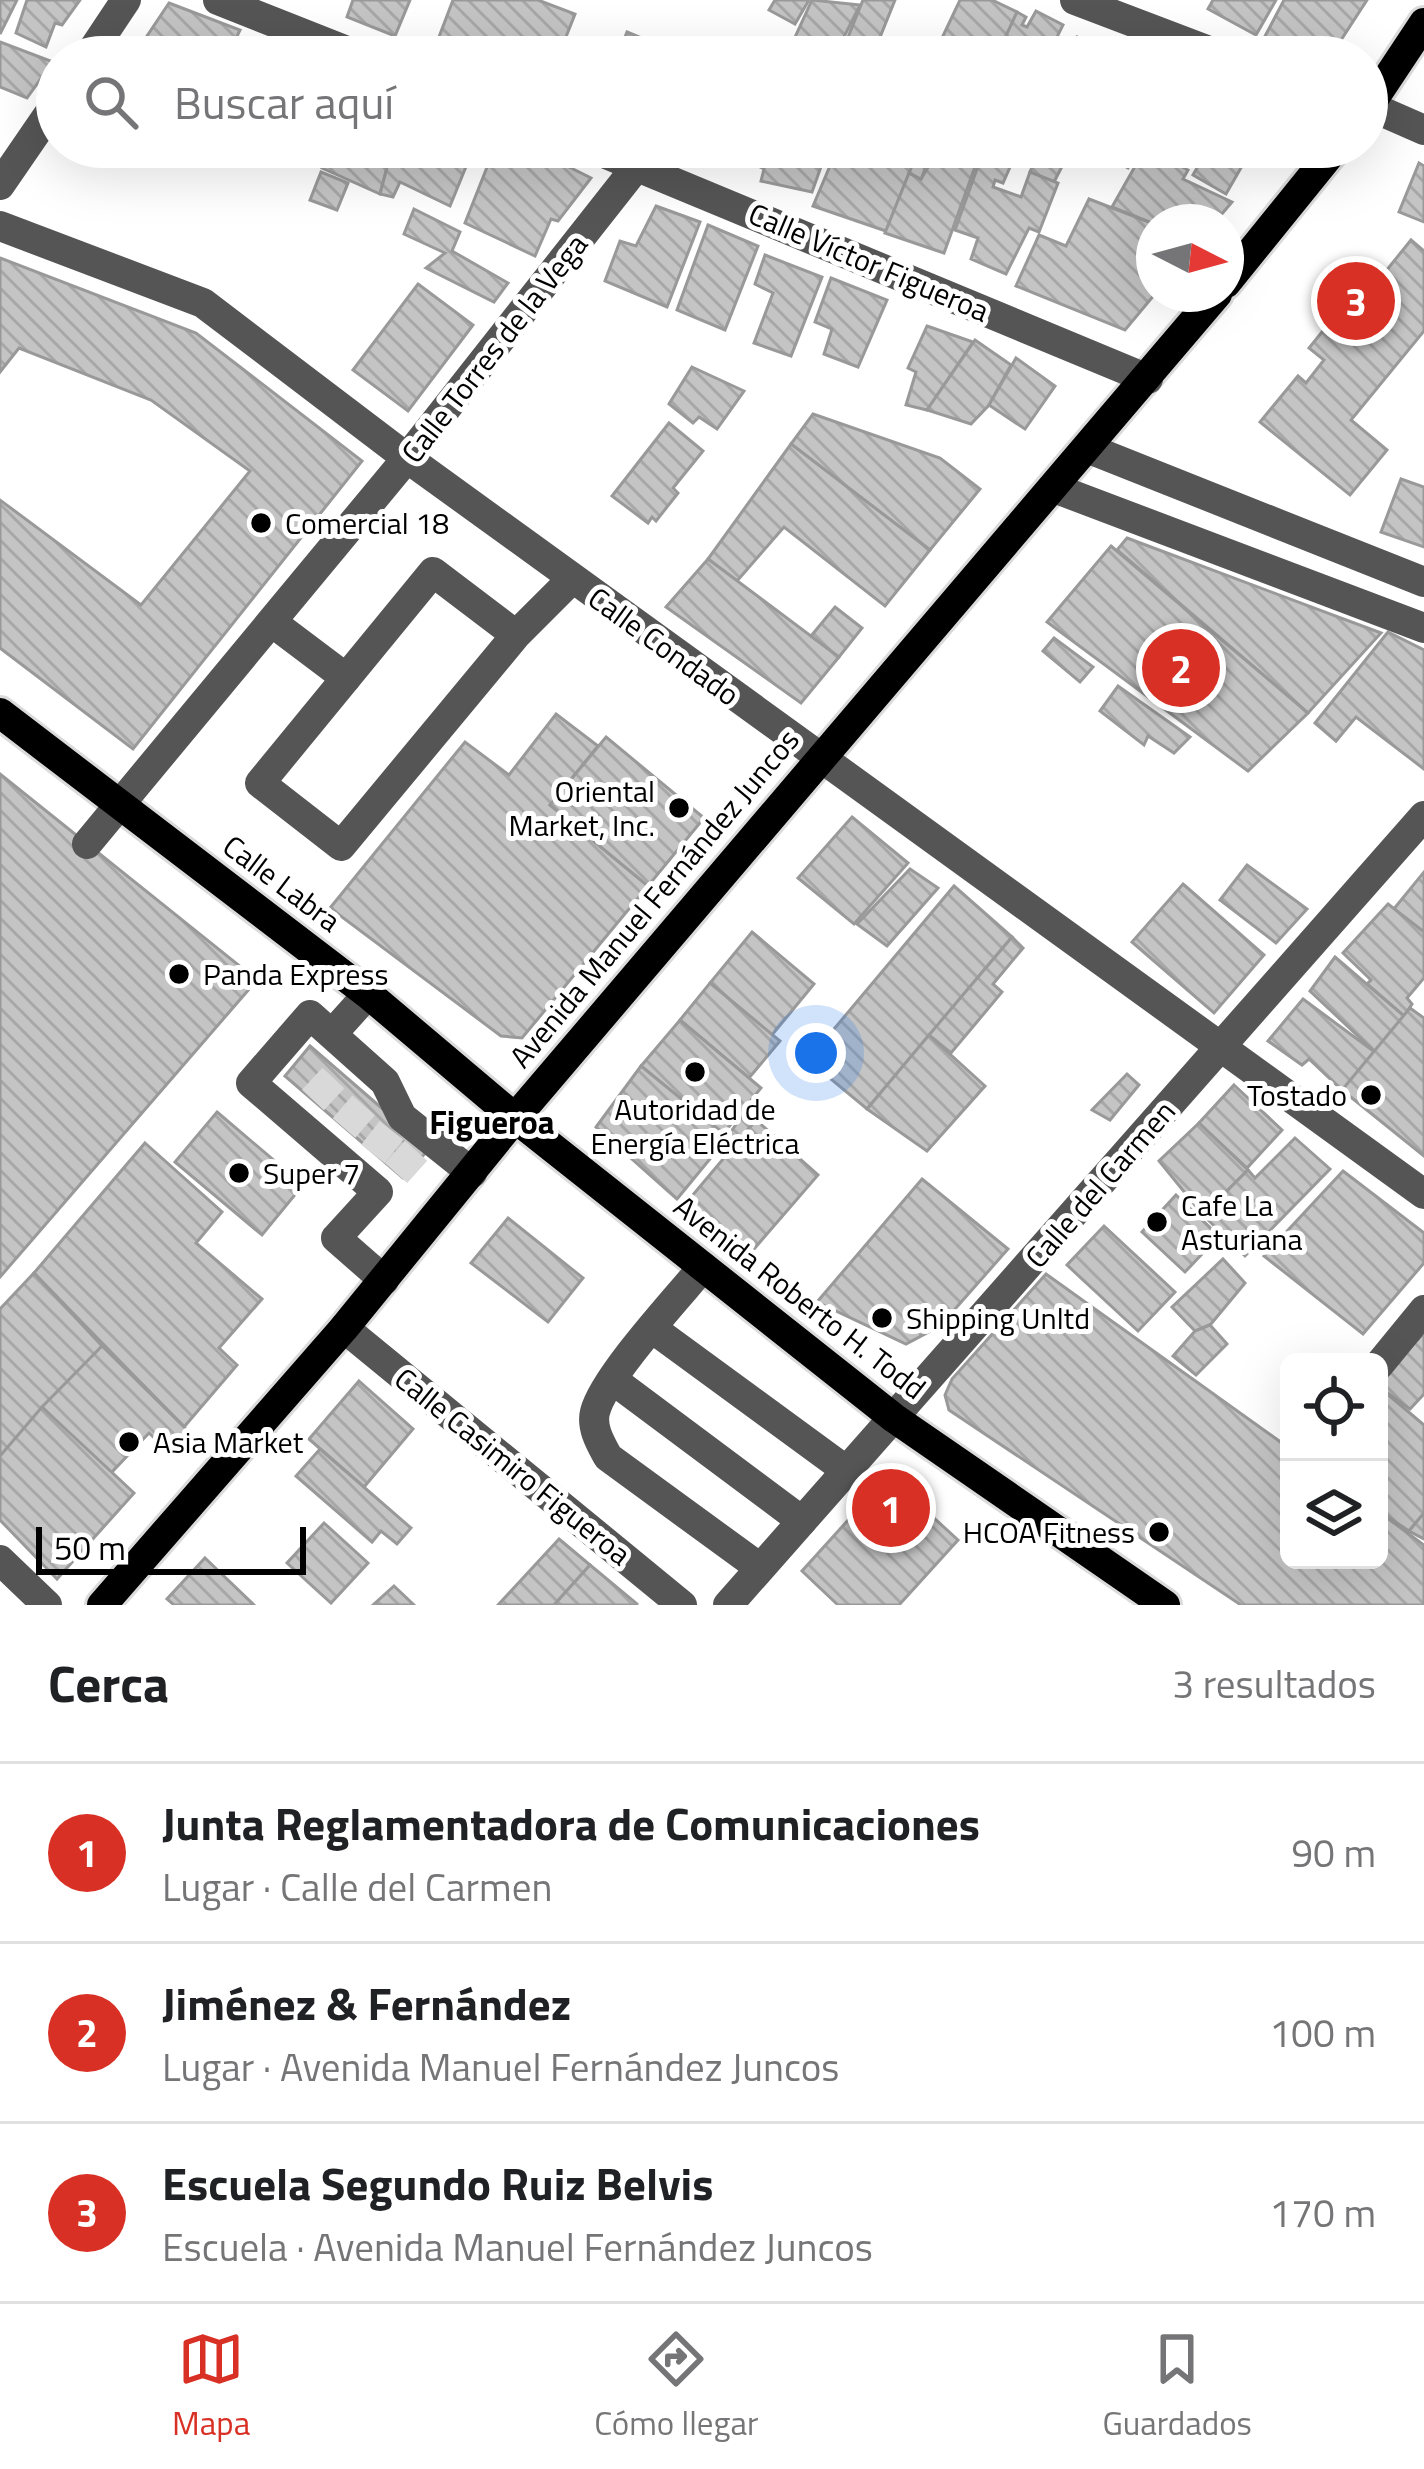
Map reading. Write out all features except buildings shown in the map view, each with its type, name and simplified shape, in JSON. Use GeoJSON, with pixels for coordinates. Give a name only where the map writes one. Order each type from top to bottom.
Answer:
{"type":"FeatureCollection","features":[{"type":"Feature","properties":{"kind":"main road"},"geometry":{"type":"LineString","coordinates":[[1388,76],[1424,23]]}},
{"type":"Feature","properties":{"kind":"main road"},"geometry":{"type":"LineString","coordinates":[[1244,261],[1319,168]]}},
{"type":"Feature","properties":{"kind":"main road","name":"Avenida Manuel Fernández Juncos"},"geometry":{"type":"LineString","coordinates":[[103,1605],[344,1328],[515,1118],[1202,312]]}},
{"type":"Feature","properties":{"kind":"main road","name":"Calle Labra"},"geometry":{"type":"LineString","coordinates":[[0,713],[368,994],[515,1118]]}},
{"type":"Feature","properties":{"kind":"main road","name":"Avenida Roberto H. Todd"},"geometry":{"type":"LineString","coordinates":[[515,1118],[894,1418],[1166,1605]]}},
{"type":"Feature","properties":{"kind":"street"},"geometry":{"type":"LineString","coordinates":[[102,36],[127,0]]}},
{"type":"Feature","properties":{"kind":"street"},"geometry":{"type":"LineString","coordinates":[[218,0],[309,36]]}},
{"type":"Feature","properties":{"kind":"street"},"geometry":{"type":"LineString","coordinates":[[1075,0],[1170,36]]}},
{"type":"Feature","properties":{"kind":"street"},"geometry":{"type":"LineString","coordinates":[[1388,115],[1424,130]]}},
{"type":"Feature","properties":{"kind":"street"},"geometry":{"type":"LineString","coordinates":[[0,185],[36,133]]}},
{"type":"Feature","properties":{"kind":"street","name":"Calle Torres de la Vega"},"geometry":{"type":"LineString","coordinates":[[87,844],[407,458],[635,168]]}},
{"type":"Feature","properties":{"kind":"street","name":"Calle Víctor Figueroa"},"geometry":{"type":"LineString","coordinates":[[642,168],[1148,379]]}},
{"type":"Feature","properties":{"kind":"street","name":"Calle Condado"},"geometry":{"type":"LineString","coordinates":[[0,226],[203,303],[572,579],[1424,1194]]}},
{"type":"Feature","properties":{"kind":"street"},"geometry":{"type":"LineString","coordinates":[[1088,448],[1424,582]]}},
{"type":"Feature","properties":{"kind":"street"},"geometry":{"type":"LineString","coordinates":[[1054,488],[1424,628]]}},
{"type":"Feature","properties":{"kind":"street"},"geometry":{"type":"LineString","coordinates":[[515,634],[434,572],[260,783],[340,846],[515,634],[572,579]]}},
{"type":"Feature","properties":{"kind":"street"},"geometry":{"type":"LineString","coordinates":[[273,623],[346,678]]}},
{"type":"Feature","properties":{"kind":"street","name":"Calle del Carmen"},"geometry":{"type":"LineString","coordinates":[[728,1605],[1424,816]]}},
{"type":"Feature","properties":{"kind":"street"},"geometry":{"type":"LineString","coordinates":[[332,1034],[368,994]]}},
{"type":"Feature","properties":{"kind":"street"},"geometry":{"type":"LineString","coordinates":[[384,1280],[336,1238],[375,1173],[303,1110],[251,1083],[310,1016],[332,1034],[348,1063],[378,1090],[400,1120],[472,1173]]}},
{"type":"Feature","properties":{"kind":"street"},"geometry":{"type":"LineString","coordinates":[[703,1267],[613,1380],[595,1412],[597,1436],[608,1457],[760,1568]]}},
{"type":"Feature","properties":{"kind":"street"},"geometry":{"type":"LineString","coordinates":[[1388,1354],[1424,1310]]}},
{"type":"Feature","properties":{"kind":"street","name":"Calle Casimiro Figueroa"},"geometry":{"type":"LineString","coordinates":[[344,1328],[682,1605]]}},
{"type":"Feature","properties":{"kind":"street"},"geometry":{"type":"LineString","coordinates":[[653,1329],[847,1471]]}},
{"type":"Feature","properties":{"kind":"street"},"geometry":{"type":"LineString","coordinates":[[613,1380],[802,1521]]}},
{"type":"Feature","properties":{"kind":"street"},"geometry":{"type":"LineString","coordinates":[[0,1560],[47,1605]]}},
{"type":"Feature","properties":{"kind":"tunnel"},"geometry":{"type":"LineString","coordinates":[[313,1100],[340,1071]]}},
{"type":"Feature","properties":{"kind":"tunnel"},"geometry":{"type":"LineString","coordinates":[[344,1128],[370,1098]]}},
{"type":"Feature","properties":{"kind":"tunnel"},"geometry":{"type":"LineString","coordinates":[[373,1154],[398,1122]]}},
{"type":"Feature","properties":{"kind":"tunnel"},"geometry":{"type":"LineString","coordinates":[[396,1173],[423,1143]]}},
{"type":"Feature","properties":{"kind":"place","name":"Escuela Segundo Ruiz Belvis"},"geometry":{"type":"Point","coordinates":[1356,301]}},
{"type":"Feature","properties":{"kind":"place","name":"Comercial 18"},"geometry":{"type":"Point","coordinates":[261,523]}},
{"type":"Feature","properties":{"kind":"place","name":"Jiménez & Fernández"},"geometry":{"type":"Point","coordinates":[1181,668]}},
{"type":"Feature","properties":{"kind":"place","name":"Oriental Market, Inc."},"geometry":{"type":"Point","coordinates":[679,808]}},
{"type":"Feature","properties":{"kind":"place","name":"Panda Express"},"geometry":{"type":"Point","coordinates":[179,974]}},
{"type":"Feature","properties":{"kind":"place","name":"Autoridad de Energía Eléctrica"},"geometry":{"type":"Point","coordinates":[695,1072]}},
{"type":"Feature","properties":{"kind":"place","name":"Tostado"},"geometry":{"type":"Point","coordinates":[1371,1095]}},
{"type":"Feature","properties":{"kind":"place","name":"Super 7"},"geometry":{"type":"Point","coordinates":[239,1173]}},
{"type":"Feature","properties":{"kind":"place","name":"Cafe La Asturiana"},"geometry":{"type":"Point","coordinates":[1157,1222]}},
{"type":"Feature","properties":{"kind":"place","name":"Shipping Unltd"},"geometry":{"type":"Point","coordinates":[882,1318]}},
{"type":"Feature","properties":{"kind":"place","name":"Asia Market"},"geometry":{"type":"Point","coordinates":[129,1442]}},
{"type":"Feature","properties":{"kind":"place","name":"Junta Reglamentadora de Comunicaciones"},"geometry":{"type":"Point","coordinates":[891,1508]}},
{"type":"Feature","properties":{"kind":"place","name":"HCOA Fitness"},"geometry":{"type":"Point","coordinates":[1159,1532]}},
{"type":"Feature","properties":{"kind":"district","name":"Figueroa"},"geometry":{"type":"Point","coordinates":[492,1122]}}]}
